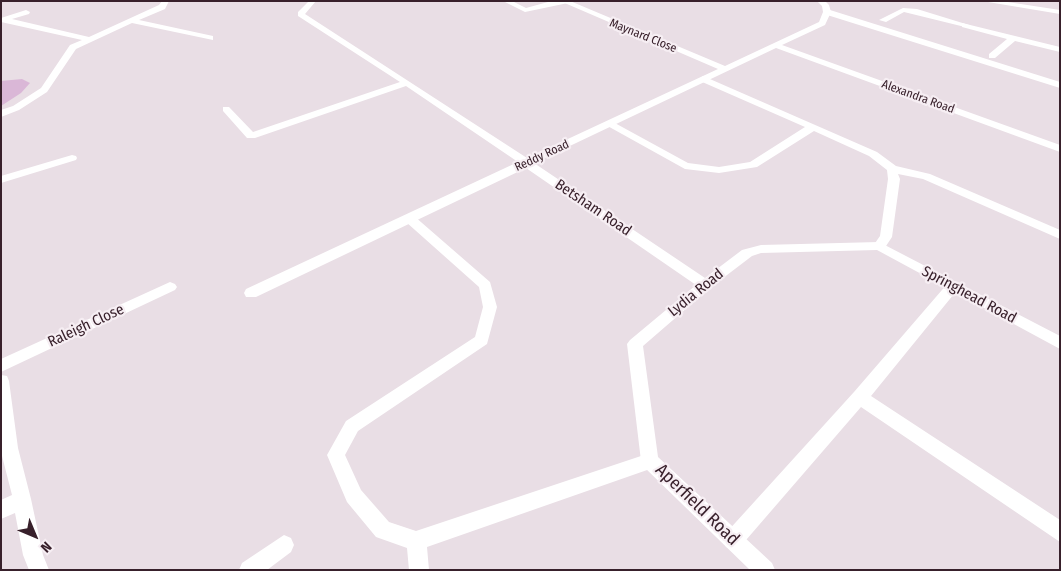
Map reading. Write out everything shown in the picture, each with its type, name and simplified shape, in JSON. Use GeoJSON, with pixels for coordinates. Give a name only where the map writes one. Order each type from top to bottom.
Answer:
{"type":"FeatureCollection","features":[{"type":"Feature","properties":{"kind":"street"},"geometry":{"type":"LineString","coordinates":[[1,114],[16,108],[44,90],[74,48],[88,39],[162,7],[166,1]]}},
{"type":"Feature","properties":{"kind":"street","name":"Betsham Road"},"geometry":{"type":"LineString","coordinates":[[313,1],[301,14],[705,284]]}},
{"type":"Feature","properties":{"kind":"street"},"geometry":{"type":"LineString","coordinates":[[506,1],[526,10],[563,2]]}},
{"type":"Feature","properties":{"kind":"street"},"geometry":{"type":"LineString","coordinates":[[820,1],[825,4],[828,12],[1060,85]]}},
{"type":"Feature","properties":{"kind":"street"},"geometry":{"type":"LineString","coordinates":[[985,1],[1060,12]]}},
{"type":"Feature","properties":{"kind":"street","name":"Maynard Close"},"geometry":{"type":"LineString","coordinates":[[563,2],[725,69]]}},
{"type":"Feature","properties":{"kind":"street"},"geometry":{"type":"LineString","coordinates":[[883,20],[903,10],[914,11],[1060,50]]}},
{"type":"Feature","properties":{"kind":"street"},"geometry":{"type":"LineString","coordinates":[[2,21],[26,12]]}},
{"type":"Feature","properties":{"kind":"street","name":"Reddy Road"},"geometry":{"type":"LineString","coordinates":[[251,293],[775,46],[822,23],[828,12]]}},
{"type":"Feature","properties":{"kind":"street"},"geometry":{"type":"LineString","coordinates":[[2,21],[72,34],[88,39]]}},
{"type":"Feature","properties":{"kind":"street"},"geometry":{"type":"LineString","coordinates":[[133,21],[210,38]]}},
{"type":"Feature","properties":{"kind":"street"},"geometry":{"type":"LineString","coordinates":[[992,56],[1013,38]]}},
{"type":"Feature","properties":{"kind":"street","name":"Alexandra Road"},"geometry":{"type":"LineString","coordinates":[[775,46],[1060,150]]}},
{"type":"Feature","properties":{"kind":"street"},"geometry":{"type":"LineString","coordinates":[[703,79],[873,154],[892,169],[926,176],[1058,230]]}},
{"type":"Feature","properties":{"kind":"street"},"geometry":{"type":"LineString","coordinates":[[226,108],[251,136],[405,83]]}},
{"type":"Feature","properties":{"kind":"street"},"geometry":{"type":"LineString","coordinates":[[609,124],[686,166],[719,170],[753,165],[813,127]]}},
{"type":"Feature","properties":{"kind":"street"},"geometry":{"type":"LineString","coordinates":[[1,180],[72,158]]}},
{"type":"Feature","properties":{"kind":"street"},"geometry":{"type":"LineString","coordinates":[[879,246],[886,238],[894,179],[892,169]]}},
{"type":"Feature","properties":{"kind":"street"},"geometry":{"type":"LineString","coordinates":[[410,219],[485,285],[490,307],[482,340],[352,426],[336,455],[354,496],[383,530],[416,541],[650,461]]}},
{"type":"Feature","properties":{"kind":"street","name":"Lydia Road"},"geometry":{"type":"LineString","coordinates":[[650,461],[635,344],[705,284],[747,253],[761,249],[879,246]]}},
{"type":"Feature","properties":{"kind":"street","name":"Springhead Road"},"geometry":{"type":"LineString","coordinates":[[879,246],[1060,343]]}},
{"type":"Feature","properties":{"kind":"street"},"geometry":{"type":"LineString","coordinates":[[733,540],[860,397],[953,286]]}},
{"type":"Feature","properties":{"kind":"street","name":"Raleigh Close"},"geometry":{"type":"LineString","coordinates":[[1,366],[170,287]]}},
{"type":"Feature","properties":{"kind":"street"},"geometry":{"type":"LineString","coordinates":[[1,381],[10,448],[33,555],[39,570]]}},
{"type":"Feature","properties":{"kind":"street"},"geometry":{"type":"LineString","coordinates":[[860,397],[1060,532]]}},
{"type":"Feature","properties":{"kind":"street","name":"Aperfield Road"},"geometry":{"type":"LineString","coordinates":[[650,461],[765,570]]}},
{"type":"Feature","properties":{"kind":"street"},"geometry":{"type":"LineString","coordinates":[[1,510],[22,499]]}},
{"type":"Feature","properties":{"kind":"street"},"geometry":{"type":"LineString","coordinates":[[416,541],[419,570]]}},
{"type":"Feature","properties":{"kind":"street"},"geometry":{"type":"LineString","coordinates":[[249,570],[284,545]]}},
{"type":"Feature","properties":{"kind":"shaded area"},"geometry":{"type":"Polygon","coordinates":[[[22,79],[30,83],[21,93],[1,106],[1,81],[22,79]]]}}]}
